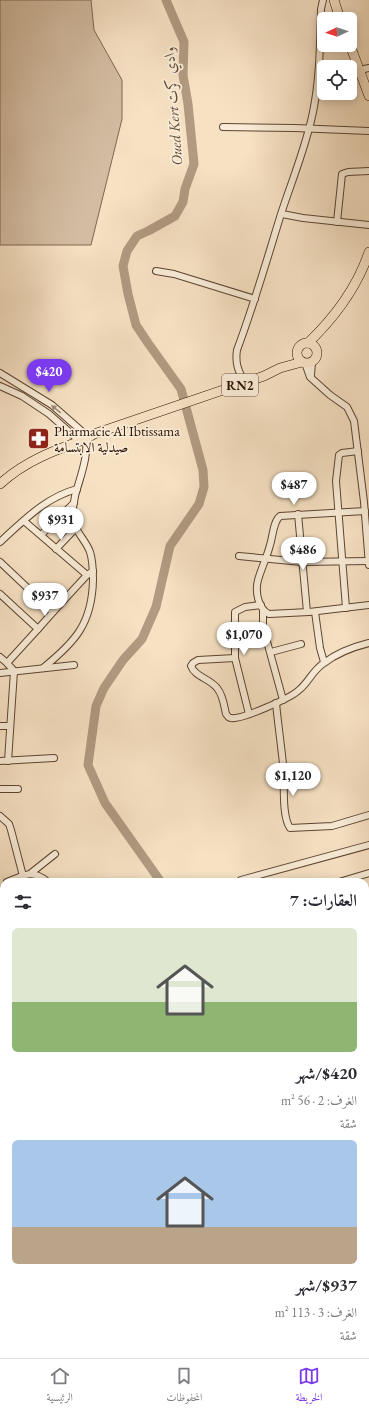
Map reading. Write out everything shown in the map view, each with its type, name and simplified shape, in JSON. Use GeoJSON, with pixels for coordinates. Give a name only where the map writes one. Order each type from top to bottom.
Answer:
{"type":"FeatureCollection","features":[{"type":"Feature","properties":{"kind":"main road"},"geometry":{"type":"LineString","coordinates":[[334,0],[338,12]]}},
{"type":"Feature","properties":{"kind":"main road"},"geometry":{"type":"LineString","coordinates":[[353,52],[369,96]]}},
{"type":"Feature","properties":{"kind":"main road","name":"RN2"},"geometry":{"type":"LineString","coordinates":[[280,368],[298,351],[301,345],[308,343],[324,328],[343,305],[356,284],[369,252]]}},
{"type":"Feature","properties":{"kind":"main road","name":"RN2"},"geometry":{"type":"LineString","coordinates":[[0,484],[18,469],[33,460],[88,436],[245,383],[280,368],[307,363],[316,358],[316,348],[324,328]]}},
{"type":"Feature","properties":{"kind":"main road"},"geometry":{"type":"LineString","coordinates":[[308,343],[316,348]]}},
{"type":"Feature","properties":{"kind":"main road"},"geometry":{"type":"LineString","coordinates":[[298,351],[298,357],[307,363]]}},
{"type":"Feature","properties":{"kind":"main road","name":"RN2"},"geometry":{"type":"LineString","coordinates":[[0,476],[34,454],[75,437],[88,436]]}},
{"type":"Feature","properties":{"kind":"street"},"geometry":{"type":"LineString","coordinates":[[245,383],[237,368],[236,356],[313,113],[318,79],[321,9],[323,0]]}},
{"type":"Feature","properties":{"kind":"street"},"geometry":{"type":"LineString","coordinates":[[360,70],[369,68]]}},
{"type":"Feature","properties":{"kind":"street"},"geometry":{"type":"LineString","coordinates":[[223,127],[369,131]]}},
{"type":"Feature","properties":{"kind":"street"},"geometry":{"type":"LineString","coordinates":[[337,222],[342,174],[348,172],[369,171]]}},
{"type":"Feature","properties":{"kind":"street"},"geometry":{"type":"LineString","coordinates":[[282,214],[304,218],[369,225]]}},
{"type":"Feature","properties":{"kind":"street"},"geometry":{"type":"LineString","coordinates":[[156,271],[174,274],[255,299]]}},
{"type":"Feature","properties":{"kind":"street"},"geometry":{"type":"LineString","coordinates":[[307,363],[310,377],[330,395],[342,402],[350,411],[354,421],[365,511],[368,520],[369,565]]}},
{"type":"Feature","properties":{"kind":"street"},"geometry":{"type":"LineString","coordinates":[[0,373],[52,406],[88,436],[85,458],[72,517],[76,528],[90,550],[92,557],[93,572],[91,602],[80,632],[69,645],[43,668]]}},
{"type":"Feature","properties":{"kind":"street"},"geometry":{"type":"LineString","coordinates":[[0,386],[22,396],[49,414],[75,437]]}},
{"type":"Feature","properties":{"kind":"street"},"geometry":{"type":"LineString","coordinates":[[346,608],[336,481],[339,466],[338,457],[342,453],[358,451]]}},
{"type":"Feature","properties":{"kind":"street"},"geometry":{"type":"LineString","coordinates":[[0,542],[51,500],[65,492],[77,489]]}},
{"type":"Feature","properties":{"kind":"street"},"geometry":{"type":"LineString","coordinates":[[41,535],[74,503]]}},
{"type":"Feature","properties":{"kind":"street"},"geometry":{"type":"LineString","coordinates":[[283,700],[262,621],[262,607],[257,582],[278,517],[282,515],[365,511]]}},
{"type":"Feature","properties":{"kind":"street"},"geometry":{"type":"LineString","coordinates":[[298,514],[307,612]]}},
{"type":"Feature","properties":{"kind":"street"},"geometry":{"type":"LineString","coordinates":[[24,521],[87,575]]}},
{"type":"Feature","properties":{"kind":"street"},"geometry":{"type":"LineString","coordinates":[[56,549],[76,528]]}},
{"type":"Feature","properties":{"kind":"street"},"geometry":{"type":"LineString","coordinates":[[239,556],[302,562],[369,561]]}},
{"type":"Feature","properties":{"kind":"street"},"geometry":{"type":"LineString","coordinates":[[0,562],[53,612]]}},
{"type":"Feature","properties":{"kind":"street"},"geometry":{"type":"LineString","coordinates":[[7,663],[87,575],[93,572]]}},
{"type":"Feature","properties":{"kind":"street"},"geometry":{"type":"LineString","coordinates":[[0,594],[38,629]]}},
{"type":"Feature","properties":{"kind":"street"},"geometry":{"type":"LineString","coordinates":[[249,714],[235,658],[235,612],[246,607],[262,607],[269,614],[315,612],[369,605]]}},
{"type":"Feature","properties":{"kind":"street"},"geometry":{"type":"LineString","coordinates":[[315,612],[320,648],[324,662]]}},
{"type":"Feature","properties":{"kind":"street"},"geometry":{"type":"LineString","coordinates":[[234,632],[264,629]]}},
{"type":"Feature","properties":{"kind":"street"},"geometry":{"type":"LineString","coordinates":[[235,658],[198,660],[191,666],[196,674],[206,679],[217,688],[221,694],[228,716],[231,718],[249,714],[283,700],[298,691],[312,672],[324,662],[337,654],[369,643]]}},
{"type":"Feature","properties":{"kind":"street"},"geometry":{"type":"LineString","coordinates":[[271,652],[300,644]]}},
{"type":"Feature","properties":{"kind":"street"},"geometry":{"type":"LineString","coordinates":[[0,658],[14,671],[8,761]]}},
{"type":"Feature","properties":{"kind":"street"},"geometry":{"type":"LineString","coordinates":[[0,673],[74,664]]}},
{"type":"Feature","properties":{"kind":"street"},"geometry":{"type":"LineString","coordinates":[[276,703],[283,766],[286,820],[290,828],[332,826],[369,816]]}},
{"type":"Feature","properties":{"kind":"street"},"geometry":{"type":"LineString","coordinates":[[0,726],[10,726]]}},
{"type":"Feature","properties":{"kind":"street"},"geometry":{"type":"LineString","coordinates":[[0,761],[54,758]]}},
{"type":"Feature","properties":{"kind":"street"},"geometry":{"type":"LineString","coordinates":[[0,789],[18,789]]}},
{"type":"Feature","properties":{"kind":"street"},"geometry":{"type":"LineString","coordinates":[[0,816],[9,824],[23,876]]}},
{"type":"Feature","properties":{"kind":"street"},"geometry":{"type":"LineString","coordinates":[[248,878],[369,845]]}},
{"type":"Feature","properties":{"kind":"street"},"geometry":{"type":"LineString","coordinates":[[18,878],[31,874],[55,854]]}},
{"type":"Feature","properties":{"kind":"street"},"geometry":{"type":"LineString","coordinates":[[352,878],[369,873]]}},
{"type":"Feature","properties":{"kind":"street"},"geometry":{"type":"LineString","coordinates":[[31,874],[42,878]]}},
{"type":"Feature","properties":{"kind":"shaded area"},"geometry":{"type":"Polygon","coordinates":[[[0,0],[91,0],[94,30],[122,80],[122,119],[91,245],[0,245],[0,0]]]}},
{"type":"Feature","properties":{"kind":"waterway","name":"Oued Kert وادي كرت"},"geometry":{"type":"LineString","coordinates":[[158,878],[105,803],[88,765],[96,706],[104,688],[123,660],[142,639],[156,607],[170,546],[199,504],[204,487],[203,470],[181,389],[136,325],[123,266],[127,251],[137,236],[175,216],[183,202],[185,189],[194,164],[188,104],[183,75],[184,42],[166,0]]}},
{"type":"Feature","properties":{"kind":"place","name":"Pharmacie Al Ibtissama صيدلية الابتسامة"},"geometry":{"type":"Point","coordinates":[38,439]}}]}
